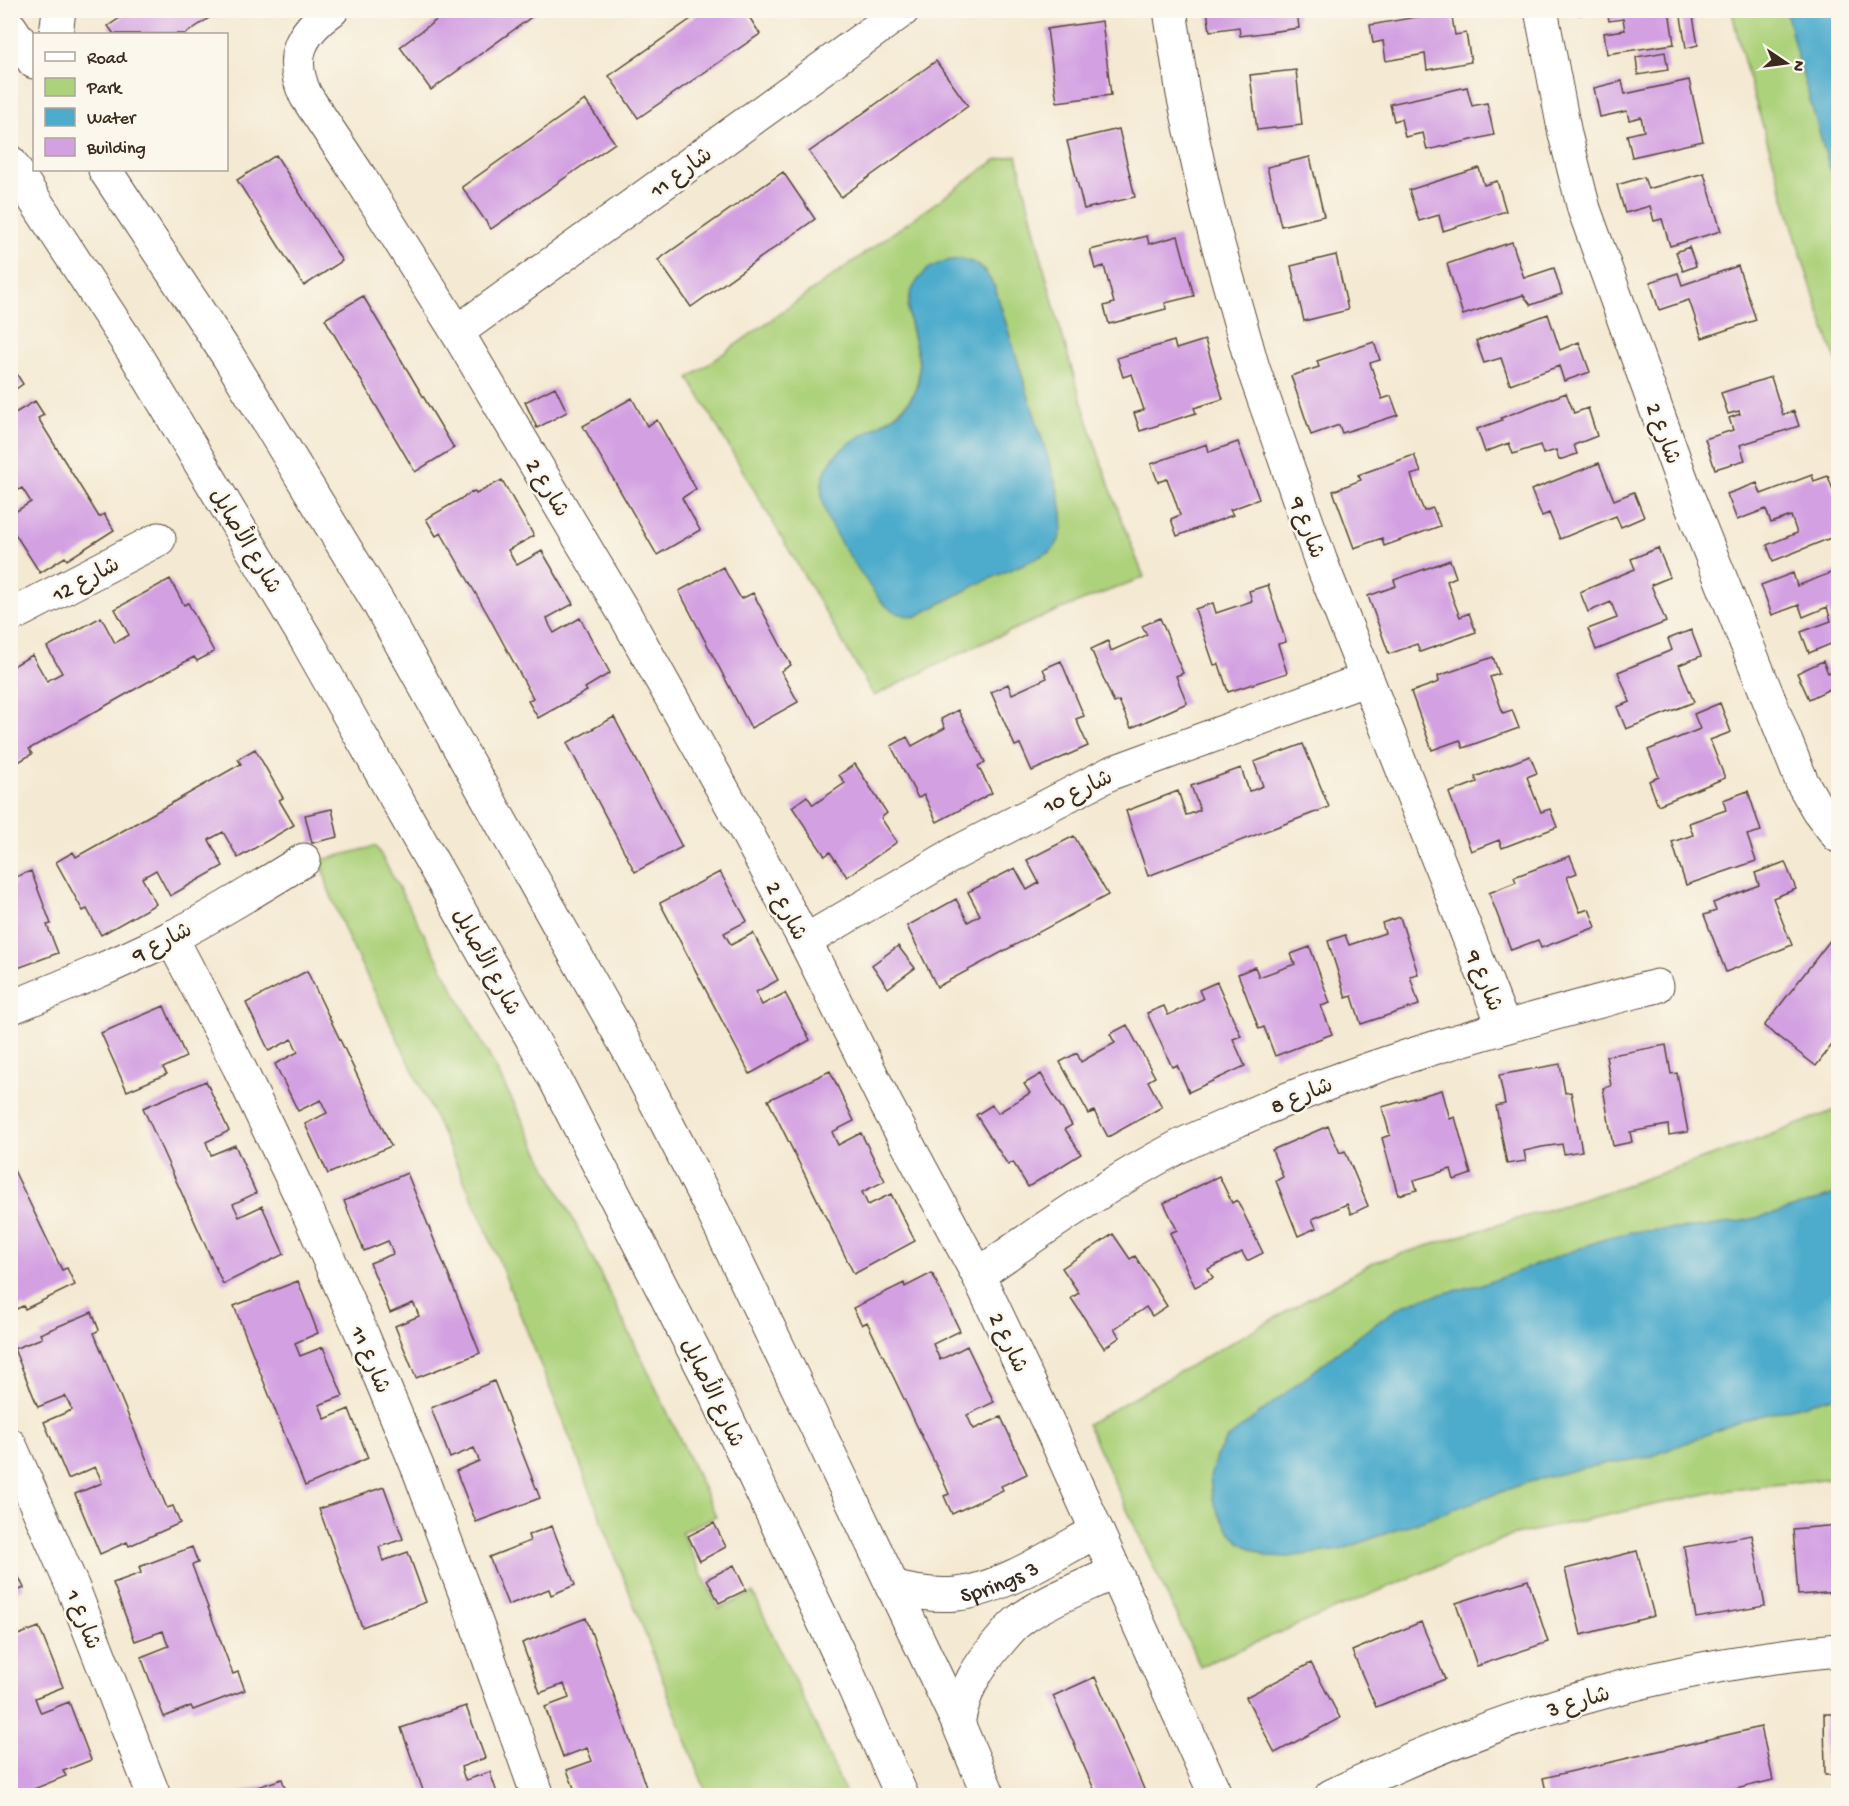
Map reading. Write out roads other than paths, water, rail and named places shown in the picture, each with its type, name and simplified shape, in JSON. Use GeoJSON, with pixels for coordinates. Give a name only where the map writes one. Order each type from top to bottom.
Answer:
{"type":"FeatureCollection","features":[{"type":"Feature","properties":{"kind":"street"},"geometry":{"type":"LineString","coordinates":[[56,33],[59,10]]}},
{"type":"Feature","properties":{"kind":"street","name":"شارع 2"},"geometry":{"type":"LineString","coordinates":[[332,10],[308,31],[300,45],[296,60],[300,85],[457,332],[687,722],[805,941],[887,1106],[978,1275],[1097,1531],[1216,1796]]}},
{"type":"Feature","properties":{"kind":"street","name":"شارع 11"},"geometry":{"type":"LineString","coordinates":[[457,332],[903,10]]}},
{"type":"Feature","properties":{"kind":"street","name":"شارع 9"},"geometry":{"type":"LineString","coordinates":[[1170,10],[1183,94],[1208,209],[1232,300],[1279,446],[1321,562],[1504,1027]]}},
{"type":"Feature","properties":{"kind":"street","name":"شارع 2"},"geometry":{"type":"LineString","coordinates":[[1541,10],[1564,134],[1595,242],[1686,492],[1802,782],[1818,810],[1839,836]]}},
{"type":"Feature","properties":{"kind":"street"},"geometry":{"type":"LineString","coordinates":[[10,27],[33,61]]}},
{"type":"Feature","properties":{"kind":"street","name":"شارع الأصايل"},"geometry":{"type":"LineString","coordinates":[[10,162],[135,354],[307,641],[556,1081],[705,1372],[845,1667],[902,1796]]}},
{"type":"Feature","properties":{"kind":"street"},"geometry":{"type":"LineString","coordinates":[[106,171],[228,356],[379,604],[633,1058],[718,1222],[958,1723],[989,1796]]}},
{"type":"Feature","properties":{"kind":"street","name":"شارع 12"},"geometry":{"type":"LineString","coordinates":[[15,604],[159,539]]}},
{"type":"Feature","properties":{"kind":"street","name":"شارع 10"},"geometry":{"type":"LineString","coordinates":[[805,941],[956,853],[1111,773],[1367,680]]}},
{"type":"Feature","properties":{"kind":"street","name":"شارع 9"},"geometry":{"type":"LineString","coordinates":[[10,1008],[90,975],[171,937],[304,860]]}},
{"type":"Feature","properties":{"kind":"street","name":"شارع 11"},"geometry":{"type":"LineString","coordinates":[[171,937],[244,1078],[303,1201],[363,1336],[420,1473],[538,1796]]}},
{"type":"Feature","properties":{"kind":"street","name":"شارع 8"},"geometry":{"type":"LineString","coordinates":[[978,1275],[1077,1206],[1181,1146],[1291,1097],[1361,1071],[1504,1027],[1657,986]]}},
{"type":"Feature","properties":{"kind":"street","name":"شارع 1"},"geometry":{"type":"LineString","coordinates":[[10,1445],[73,1588],[149,1793]]}},
{"type":"Feature","properties":{"kind":"street","name":"Springs 3"},"geometry":{"type":"LineString","coordinates":[[892,1587],[915,1593],[937,1595],[960,1594],[981,1589],[1021,1572],[1097,1531]]}},
{"type":"Feature","properties":{"kind":"street"},"geometry":{"type":"LineString","coordinates":[[958,1723],[963,1699],[973,1676],[1003,1637],[1035,1632],[1119,1581]]}},
{"type":"Feature","properties":{"kind":"street"},"geometry":{"type":"LineString","coordinates":[[981,1589],[1003,1637]]}},
{"type":"Feature","properties":{"kind":"street","name":"شارع 3"},"geometry":{"type":"LineString","coordinates":[[1331,1796],[1465,1736],[1574,1699],[1685,1672],[1798,1653],[1839,1650]]}},
{"type":"Feature","properties":{"kind":"water"},"geometry":{"type":"Polygon","coordinates":[[[1786,11],[1838,11],[1838,197],[1797,55],[1786,11]]]}},
{"type":"Feature","properties":{"kind":"water"},"geometry":{"type":"Polygon","coordinates":[[[961,259],[982,269],[995,288],[1059,494],[1061,533],[1050,552],[911,617],[896,612],[882,603],[845,550],[824,508],[823,480],[828,466],[837,454],[899,412],[909,402],[916,390],[919,374],[919,359],[909,316],[909,301],[913,287],[924,273],[936,264],[961,259]]]}},
{"type":"Feature","properties":{"kind":"water"},"geometry":{"type":"Polygon","coordinates":[[[1838,1193],[1838,1396],[1741,1421],[1650,1457],[1582,1468],[1526,1483],[1340,1550],[1288,1557],[1266,1556],[1241,1543],[1228,1529],[1219,1514],[1212,1497],[1210,1477],[1216,1456],[1227,1439],[1395,1310],[1413,1301],[1487,1283],[1610,1237],[1631,1232],[1704,1227],[1742,1221],[1777,1213],[1838,1193]]]}}]}
